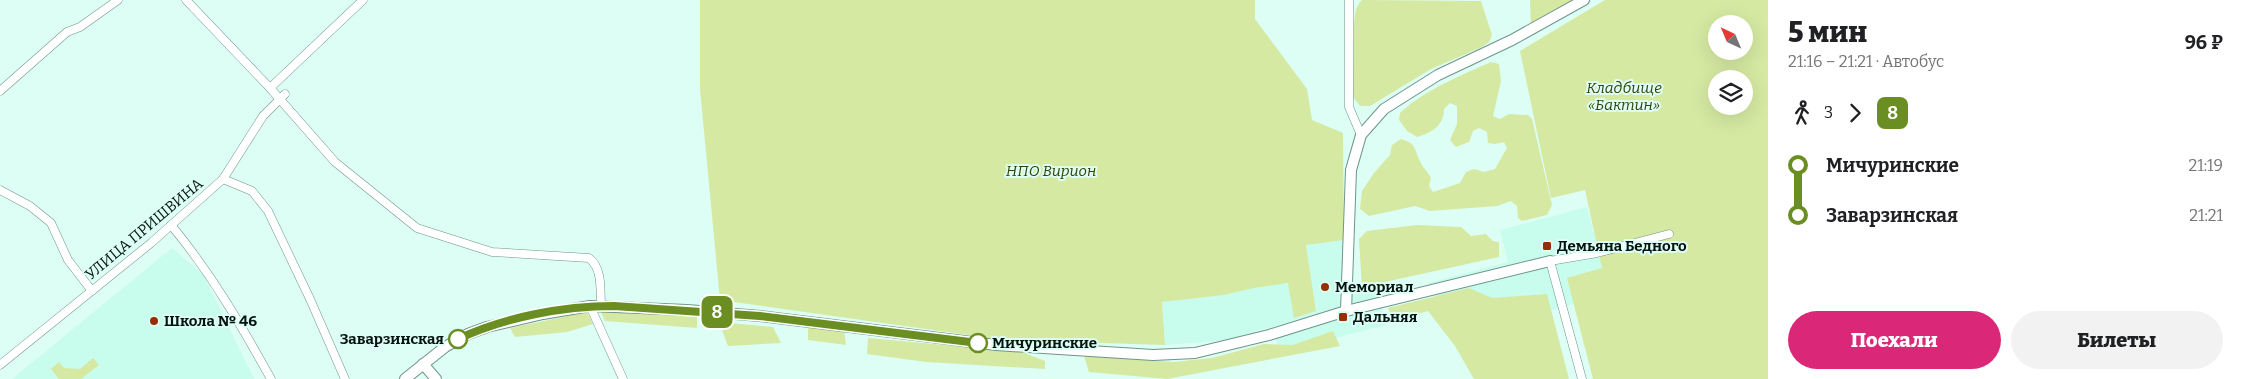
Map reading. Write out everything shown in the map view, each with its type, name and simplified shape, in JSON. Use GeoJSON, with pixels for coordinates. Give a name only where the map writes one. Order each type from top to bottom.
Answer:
{"type":"FeatureCollection","features":[{"type":"Feature","properties":{"kind":"street"},"geometry":{"type":"LineString","coordinates":[[0,91],[67,32],[80,27],[118,0]]}},
{"type":"Feature","properties":{"kind":"street"},"geometry":{"type":"LineString","coordinates":[[186,0],[270,88],[282,97],[336,162],[417,228],[492,252],[589,258],[596,263],[598,270],[601,306]]}},
{"type":"Feature","properties":{"kind":"street"},"geometry":{"type":"LineString","coordinates":[[270,88],[363,0]]}},
{"type":"Feature","properties":{"kind":"street"},"geometry":{"type":"LineString","coordinates":[[1349,0],[1349,107],[1361,135]]}},
{"type":"Feature","properties":{"kind":"street"},"geometry":{"type":"LineString","coordinates":[[1346,312],[1350,170],[1361,135],[1384,110],[1438,75],[1512,40],[1584,0]]}},
{"type":"Feature","properties":{"kind":"street","name":"УЛИЦА ПРИШВИНА"},"geometry":{"type":"LineString","coordinates":[[0,365],[92,291],[223,179],[263,116],[282,97]]}},
{"type":"Feature","properties":{"kind":"street"},"geometry":{"type":"LineString","coordinates":[[223,179],[252,191],[268,211],[310,298],[345,379]]}},
{"type":"Feature","properties":{"kind":"street"},"geometry":{"type":"LineString","coordinates":[[0,190],[30,206],[51,222],[68,260],[92,291]]}},
{"type":"Feature","properties":{"kind":"street"},"geometry":{"type":"LineString","coordinates":[[171,225],[195,253],[224,296],[271,379]]}},
{"type":"Feature","properties":{"kind":"street"},"geometry":{"type":"LineString","coordinates":[[405,379],[422,364],[458,339],[487,327],[543,314],[590,306],[707,311],[996,345],[1153,355],[1195,353],[1260,337],[1346,312],[1550,261],[1597,253],[1669,234]]}},
{"type":"Feature","properties":{"kind":"street"},"geometry":{"type":"LineString","coordinates":[[1550,261],[1582,379]]}},
{"type":"Feature","properties":{"kind":"street"},"geometry":{"type":"LineString","coordinates":[[590,306],[623,379]]}},
{"type":"Feature","properties":{"kind":"street"},"geometry":{"type":"LineString","coordinates":[[422,364],[436,379]]}},
{"type":"Feature","properties":{"kind":"shaded area"},"geometry":{"type":"Polygon","coordinates":[[[1587,207],[1604,272],[1574,304],[1530,316],[1525,295],[1438,318],[1429,283],[1508,262],[1500,230],[1587,207]]]}},
{"type":"Feature","properties":{"kind":"shaded area"},"geometry":{"type":"Polygon","coordinates":[[[1344,240],[1344,287],[1377,286],[1386,325],[1280,352],[1271,327],[1228,340],[1165,345],[1162,302],[1224,295],[1288,283],[1316,310],[1306,245],[1344,240]]]}},
{"type":"Feature","properties":{"kind":"shaded area","name":"Школа № 46"},"geometry":{"type":"Polygon","coordinates":[[[172,248],[204,276],[254,379],[12,379],[172,248]]]}},
{"type":"Feature","properties":{"kind":"green space","name":"НПО Вирион"},"geometry":{"type":"Polygon","coordinates":[[[700,0],[1255,0],[1255,19],[1307,89],[1312,120],[1343,133],[1344,240],[1306,245],[1316,311],[1294,318],[1288,283],[1224,295],[1162,302],[1165,345],[1004,340],[720,300],[700,89],[700,0]]]}},
{"type":"Feature","properties":{"kind":"green space"},"geometry":{"type":"Polygon","coordinates":[[[1362,0],[1481,1],[1492,35],[1489,42],[1482,47],[1431,69],[1370,106],[1360,106],[1353,97],[1354,24],[1357,8],[1362,0]]]}},
{"type":"Feature","properties":{"kind":"green space"},"geometry":{"type":"Polygon","coordinates":[[[1530,0],[1578,0],[1531,28],[1530,0]]]}},
{"type":"Feature","properties":{"kind":"green space","name":"Кладбище «Бактин»"},"geometry":{"type":"Polygon","coordinates":[[[1605,0],[1768,0],[1768,379],[1593,379],[1567,278],[1602,268],[1585,190],[1551,198],[1520,51],[1605,0]]]}},
{"type":"Feature","properties":{"kind":"green space"},"geometry":{"type":"Polygon","coordinates":[[[1491,62],[1499,64],[1501,81],[1493,116],[1500,119],[1509,114],[1528,115],[1532,119],[1552,205],[1547,215],[1522,221],[1518,218],[1517,206],[1511,201],[1497,206],[1430,211],[1415,206],[1369,216],[1360,209],[1362,191],[1374,173],[1390,155],[1392,145],[1401,139],[1414,147],[1421,163],[1431,178],[1429,186],[1433,192],[1460,183],[1466,172],[1474,169],[1484,172],[1495,169],[1507,148],[1504,142],[1488,143],[1487,132],[1479,128],[1473,131],[1469,142],[1456,147],[1450,140],[1457,124],[1457,106],[1450,103],[1444,109],[1442,120],[1436,128],[1417,137],[1407,131],[1399,120],[1400,113],[1420,97],[1491,62]]]}},
{"type":"Feature","properties":{"kind":"green space"},"geometry":{"type":"Polygon","coordinates":[[[1417,225],[1461,227],[1471,236],[1486,234],[1493,241],[1499,242],[1499,257],[1362,287],[1359,239],[1367,231],[1417,225]]]}},
{"type":"Feature","properties":{"kind":"green space"},"geometry":{"type":"Polygon","coordinates":[[[1469,288],[1492,298],[1547,294],[1569,379],[1474,379],[1455,346],[1428,311],[1394,321],[1388,308],[1469,288]]]}},
{"type":"Feature","properties":{"kind":"green space"},"geometry":{"type":"Polygon","coordinates":[[[600,310],[674,312],[697,317],[697,328],[605,321],[600,310]]]}},
{"type":"Feature","properties":{"kind":"green space"},"geometry":{"type":"Polygon","coordinates":[[[587,312],[593,324],[567,332],[515,337],[510,328],[587,312]]]}},
{"type":"Feature","properties":{"kind":"green space"},"geometry":{"type":"Polygon","coordinates":[[[719,322],[773,327],[781,343],[728,346],[719,322]]]}},
{"type":"Feature","properties":{"kind":"green space"},"geometry":{"type":"Polygon","coordinates":[[[808,326],[844,330],[846,345],[808,340],[808,326]]]}},
{"type":"Feature","properties":{"kind":"green space"},"geometry":{"type":"Polygon","coordinates":[[[1333,331],[1340,346],[1167,379],[1089,372],[1084,356],[1174,362],[1212,358],[1264,344],[1293,345],[1333,331]]]}},
{"type":"Feature","properties":{"kind":"green space"},"geometry":{"type":"Polygon","coordinates":[[[868,338],[1022,352],[1045,361],[1045,369],[926,362],[867,354],[868,338]]]}},
{"type":"Feature","properties":{"kind":"green space"},"geometry":{"type":"Polygon","coordinates":[[[93,358],[99,365],[81,379],[59,379],[51,369],[59,362],[64,368],[80,369],[93,358]]]}},
{"type":"Feature","properties":{"kind":"bus line","name":"8"},"geometry":{"type":"LineString","coordinates":[[458,339],[487,327],[543,314],[590,306],[614,306],[760,316],[978,343]]}},
{"type":"Feature","properties":{"kind":"place","name":"Демьяна Бедного"},"geometry":{"type":"Point","coordinates":[1547,246]}},
{"type":"Feature","properties":{"kind":"place","name":"Мемориал"},"geometry":{"type":"Point","coordinates":[1325,287]}},
{"type":"Feature","properties":{"kind":"place","name":"Дальняя"},"geometry":{"type":"Point","coordinates":[1343,317]}},
{"type":"Feature","properties":{"kind":"place","name":"Школа № 46"},"geometry":{"type":"Point","coordinates":[154,321]}},
{"type":"Feature","properties":{"kind":"place","name":"Заварзинская"},"geometry":{"type":"Point","coordinates":[458,339]}},
{"type":"Feature","properties":{"kind":"place","name":"Мичуринские"},"geometry":{"type":"Point","coordinates":[978,343]}}]}
